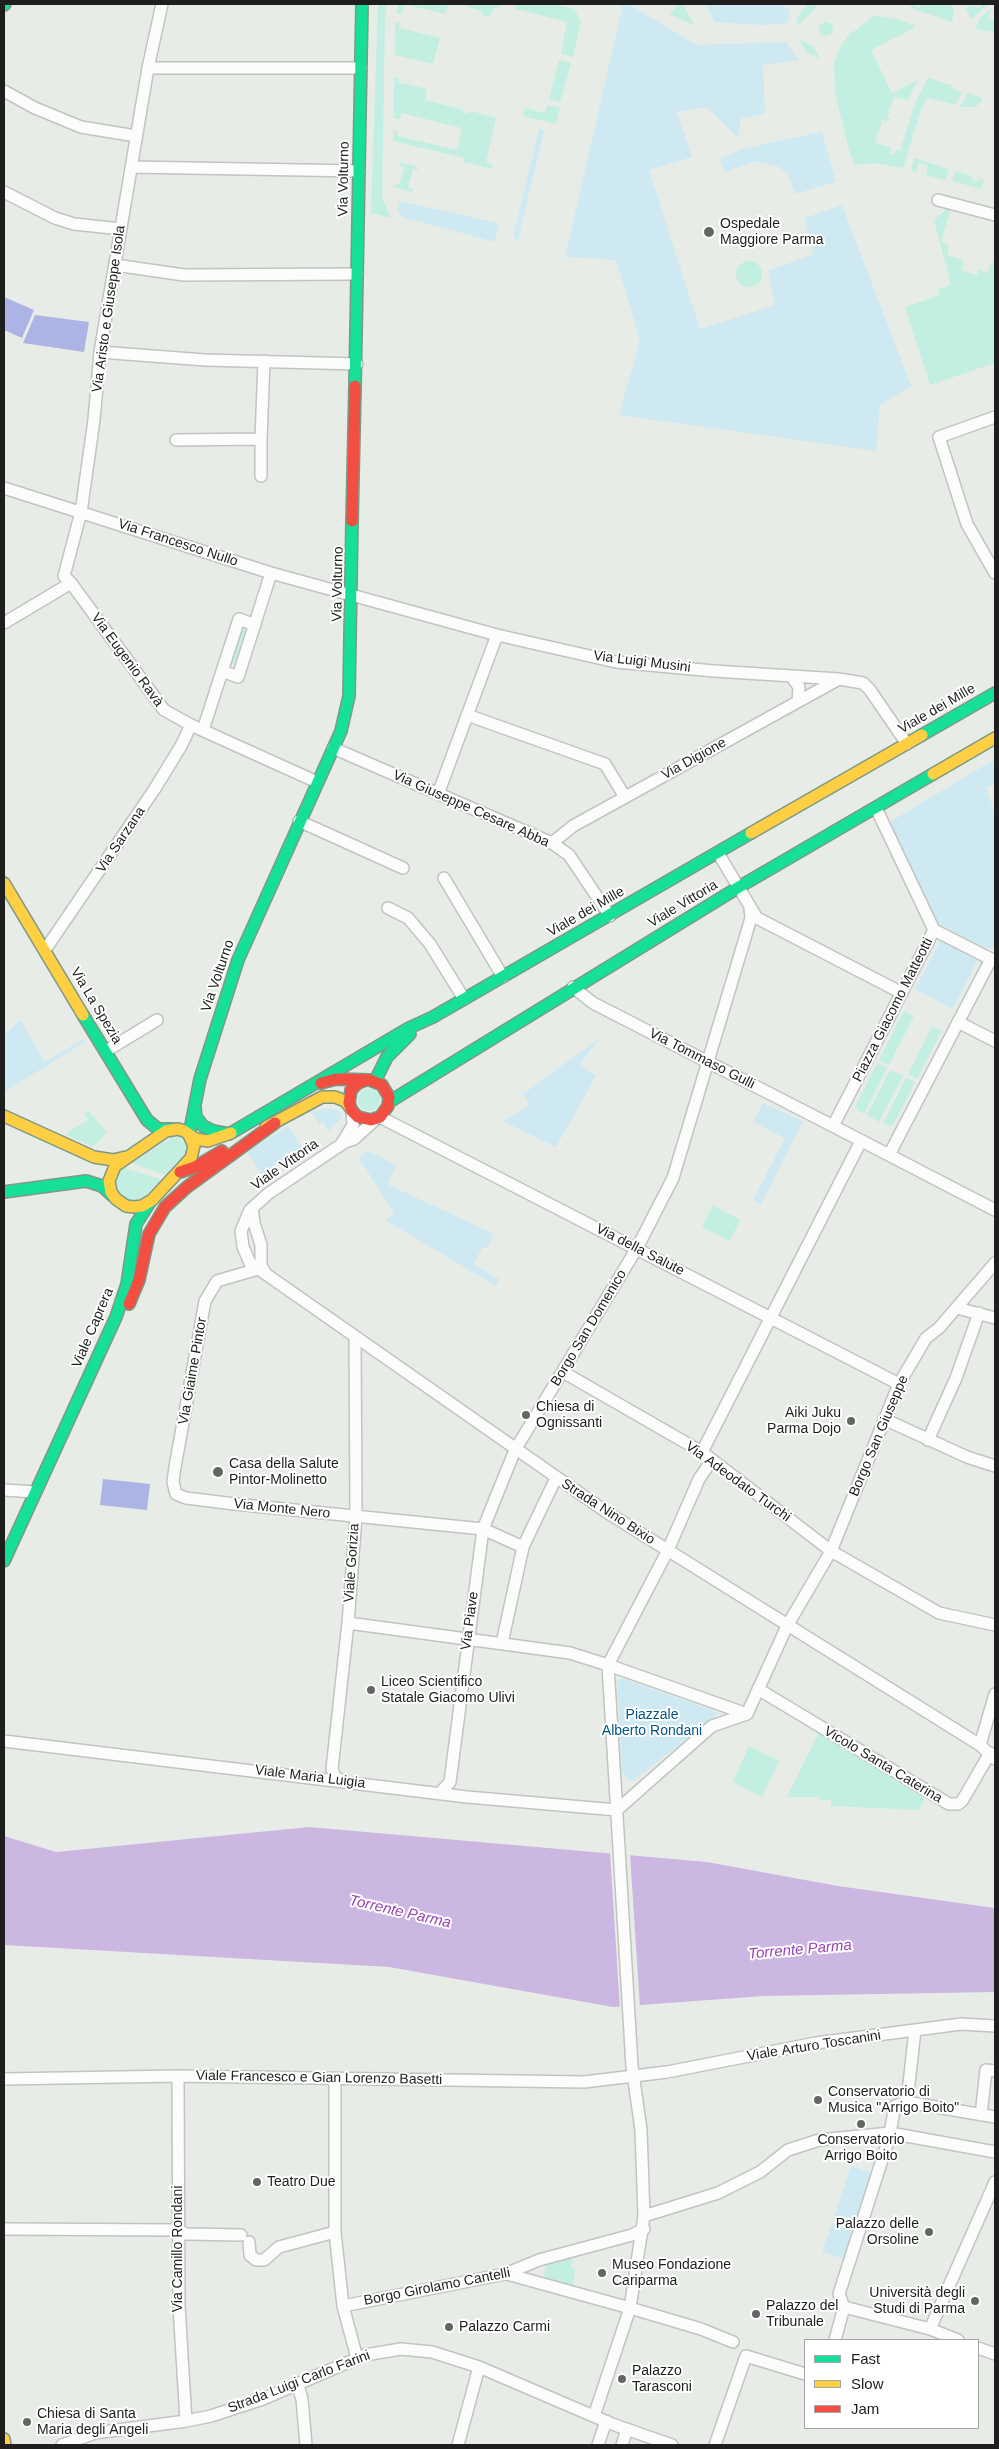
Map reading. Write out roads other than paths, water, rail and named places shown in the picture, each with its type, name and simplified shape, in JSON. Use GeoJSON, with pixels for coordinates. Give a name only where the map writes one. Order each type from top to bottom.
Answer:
{"type":"FeatureCollection","features":[{"type":"Feature","properties":{"kind":"main road","name":"Via Volturno"},"geometry":{"type":"LineString","coordinates":[[175,1176],[192,1155],[194,1146],[189,1135],[200,1079],[238,960],[316,782],[341,731],[349,696],[353,597],[362,4]]}},
{"type":"Feature","properties":{"kind":"main road","name":"Viale dei Mille"},"geometry":{"type":"LineString","coordinates":[[189,1135],[208,1141],[220,1139],[231,1133],[313,1086],[326,1075],[408,1028],[433,1017],[610,916],[995,693]]}},
{"type":"Feature","properties":{"kind":"main road","name":"Viale Vittoria"},"geometry":{"type":"LineString","coordinates":[[389,1102],[573,987],[739,887],[995,738]]}},
{"type":"Feature","properties":{"kind":"main road","name":"Via La Spezia"},"geometry":{"type":"LineString","coordinates":[[4,883],[149,1122],[158,1129],[181,1130],[189,1135]]}},
{"type":"Feature","properties":{"kind":"main road"},"geometry":{"type":"LineString","coordinates":[[351,1109],[348,1098],[351,1090],[358,1083],[370,1080],[398,1044],[433,1017]]}},
{"type":"Feature","properties":{"kind":"main road"},"geometry":{"type":"LineString","coordinates":[[175,1176],[181,1171],[198,1166],[252,1133],[326,1096],[342,1099],[362,1119],[378,1118],[386,1110],[389,1102],[385,1088],[370,1080],[333,1080],[313,1086]]}},
{"type":"Feature","properties":{"kind":"main road"},"geometry":{"type":"LineString","coordinates":[[195,1108],[196,1117],[202,1126],[218,1133],[231,1133]]}},
{"type":"Feature","properties":{"kind":"main road"},"geometry":{"type":"LineString","coordinates":[[4,1116],[94,1157],[113,1160],[127,1156]]}},
{"type":"Feature","properties":{"kind":"main road","name":"Viale Caprera"},"geometry":{"type":"LineString","coordinates":[[73,1412],[92,1383],[131,1300],[141,1274],[149,1234],[165,1207],[187,1187],[275,1123]]}},
{"type":"Feature","properties":{"kind":"main road"},"geometry":{"type":"LineString","coordinates":[[113,1196],[109,1185],[111,1173],[118,1163],[172,1129]]}},
{"type":"Feature","properties":{"kind":"main road","name":"Viale Caprera"},"geometry":{"type":"LineString","coordinates":[[4,1561],[121,1304],[128,1275],[135,1227],[139,1216],[175,1176]]}},
{"type":"Feature","properties":{"kind":"main road"},"geometry":{"type":"LineString","coordinates":[[4,1192],[86,1181],[102,1186],[122,1204],[134,1207],[142,1206],[152,1200]]}},
{"type":"Feature","properties":{"kind":"main road"},"geometry":{"type":"LineString","coordinates":[[4,2439],[4,2445]]}},
{"type":"Feature","properties":{"kind":"street","name":"Via Aristo e Giuseppe Isola"},"geometry":{"type":"LineString","coordinates":[[81,512],[94,420],[100,352],[148,68],[162,4]]}},
{"type":"Feature","properties":{"kind":"street"},"geometry":{"type":"LineString","coordinates":[[148,68],[360,68]]}},
{"type":"Feature","properties":{"kind":"street"},"geometry":{"type":"LineString","coordinates":[[4,91],[81,127],[136,136]]}},
{"type":"Feature","properties":{"kind":"street"},"geometry":{"type":"LineString","coordinates":[[132,167],[359,171]]}},
{"type":"Feature","properties":{"kind":"street"},"geometry":{"type":"LineString","coordinates":[[4,192],[55,218],[74,224],[121,229]]}},
{"type":"Feature","properties":{"kind":"street"},"geometry":{"type":"LineString","coordinates":[[938,200],[995,215]]}},
{"type":"Feature","properties":{"kind":"street"},"geometry":{"type":"LineString","coordinates":[[115,265],[184,275],[357,274]]}},
{"type":"Feature","properties":{"kind":"street"},"geometry":{"type":"LineString","coordinates":[[100,352],[205,360],[356,364]]}},
{"type":"Feature","properties":{"kind":"street"},"geometry":{"type":"LineString","coordinates":[[261,476],[264,361]]}},
{"type":"Feature","properties":{"kind":"street"},"geometry":{"type":"LineString","coordinates":[[995,417],[939,438],[967,524],[995,573]]}},
{"type":"Feature","properties":{"kind":"street"},"geometry":{"type":"LineString","coordinates":[[176,440],[261,439]]}},
{"type":"Feature","properties":{"kind":"street","name":"Via Francesco Nullo"},"geometry":{"type":"LineString","coordinates":[[4,488],[353,597]]}},
{"type":"Feature","properties":{"kind":"street","name":"Via Eugenio Ravà"},"geometry":{"type":"LineString","coordinates":[[81,512],[64,570],[64,576],[72,583],[164,710],[191,725],[316,782]]}},
{"type":"Feature","properties":{"kind":"street"},"geometry":{"type":"LineString","coordinates":[[222,671],[238,677],[272,573]]}},
{"type":"Feature","properties":{"kind":"street"},"geometry":{"type":"LineString","coordinates":[[4,623],[72,583]]}},
{"type":"Feature","properties":{"kind":"street","name":"Via Luigi Musini"},"geometry":{"type":"LineString","coordinates":[[353,597],[496,635],[616,662],[839,679],[863,683],[870,690],[906,744]]}},
{"type":"Feature","properties":{"kind":"street"},"geometry":{"type":"LineString","coordinates":[[203,730],[239,619],[255,625]]}},
{"type":"Feature","properties":{"kind":"street"},"geometry":{"type":"LineString","coordinates":[[438,794],[496,635]]}},
{"type":"Feature","properties":{"kind":"street"},"geometry":{"type":"LineString","coordinates":[[791,676],[799,687],[798,701]]}},
{"type":"Feature","properties":{"kind":"street","name":"Via Digione"},"geometry":{"type":"LineString","coordinates":[[552,843],[573,826],[839,679]]}},
{"type":"Feature","properties":{"kind":"street"},"geometry":{"type":"LineString","coordinates":[[468,715],[605,764],[625,797]]}},
{"type":"Feature","properties":{"kind":"street","name":"Via Sarzana"},"geometry":{"type":"LineString","coordinates":[[44,950],[154,790],[191,725]]}},
{"type":"Feature","properties":{"kind":"street","name":"Via Giuseppe Cesare Abba"},"geometry":{"type":"LineString","coordinates":[[333,748],[552,843],[568,855],[610,916]]}},
{"type":"Feature","properties":{"kind":"street"},"geometry":{"type":"LineString","coordinates":[[876,808],[934,930]]}},
{"type":"Feature","properties":{"kind":"street"},"geometry":{"type":"LineString","coordinates":[[299,821],[402,868]]}},
{"type":"Feature","properties":{"kind":"street"},"geometry":{"type":"LineString","coordinates":[[718,853],[750,909],[760,920],[902,993]]}},
{"type":"Feature","properties":{"kind":"street"},"geometry":{"type":"LineString","coordinates":[[444,878],[503,977]]}},
{"type":"Feature","properties":{"kind":"street"},"geometry":{"type":"LineString","coordinates":[[388,908],[408,918],[430,944],[464,999]]}},
{"type":"Feature","properties":{"kind":"street","name":"Borgo San Domenico"},"geometry":{"type":"LineString","coordinates":[[515,1450],[637,1248],[673,1178],[751,918],[750,909]]}},
{"type":"Feature","properties":{"kind":"street","name":"Piazza Giacomo Matteotti"},"geometry":{"type":"LineString","coordinates":[[833,1126],[934,930],[993,958],[889,1155]]}},
{"type":"Feature","properties":{"kind":"street","name":"Via Tommaso Gulli"},"geometry":{"type":"LineString","coordinates":[[573,987],[593,1002],[833,1126]]}},
{"type":"Feature","properties":{"kind":"street"},"geometry":{"type":"LineString","coordinates":[[106,1051],[157,1020]]}},
{"type":"Feature","properties":{"kind":"street"},"geometry":{"type":"LineString","coordinates":[[958,1022],[995,1041]]}},
{"type":"Feature","properties":{"kind":"street","name":"Viale Vittoria"},"geometry":{"type":"LineString","coordinates":[[341,1145],[353,1126],[351,1109]]}},
{"type":"Feature","properties":{"kind":"street","name":"Via della Salute"},"geometry":{"type":"LineString","coordinates":[[378,1118],[771,1316],[899,1384]]}},
{"type":"Feature","properties":{"kind":"street","name":"Viale Vittoria"},"geometry":{"type":"LineString","coordinates":[[242,1241],[243,1222],[252,1208],[269,1193],[341,1145],[356,1138],[378,1118]]}},
{"type":"Feature","properties":{"kind":"street"},"geometry":{"type":"LineString","coordinates":[[833,1126],[995,1210]]}},
{"type":"Feature","properties":{"kind":"street"},"geometry":{"type":"LineString","coordinates":[[702,1452],[861,1141]]}},
{"type":"Feature","properties":{"kind":"street"},"geometry":{"type":"LineString","coordinates":[[252,1208],[254,1223],[261,1245],[261,1266],[269,1277]]}},
{"type":"Feature","properties":{"kind":"street","name":"Strada Nino Bixio"},"geometry":{"type":"LineString","coordinates":[[242,1241],[250,1263],[515,1450],[787,1626],[980,1745],[993,1756]]}},
{"type":"Feature","properties":{"kind":"street","name":"Borgo San Giuseppe"},"geometry":{"type":"LineString","coordinates":[[747,1714],[787,1626],[831,1552],[899,1384],[926,1338],[939,1328],[995,1263]]}},
{"type":"Feature","properties":{"kind":"street","name":"Via Giaime Pintor"},"geometry":{"type":"LineString","coordinates":[[186,1498],[176,1494],[173,1482],[205,1301],[216,1281],[258,1269]]}},
{"type":"Feature","properties":{"kind":"street"},"geometry":{"type":"LineString","coordinates":[[957,1308],[995,1318]]}},
{"type":"Feature","properties":{"kind":"street"},"geometry":{"type":"LineString","coordinates":[[928,1440],[956,1378],[979,1313]]}},
{"type":"Feature","properties":{"kind":"street","name":"Viale Gorizia"},"geometry":{"type":"LineString","coordinates":[[343,1781],[335,1777],[332,1769],[348,1623],[356,1516],[355,1338]]}},
{"type":"Feature","properties":{"kind":"street","name":"Via Adeodato Turchi"},"geometry":{"type":"LineString","coordinates":[[563,1372],[702,1452],[831,1552],[939,1613],[995,1626]]}},
{"type":"Feature","properties":{"kind":"street"},"geometry":{"type":"LineString","coordinates":[[884,1419],[928,1440],[995,1466]]}},
{"type":"Feature","properties":{"kind":"street","name":"Via Piave"},"geometry":{"type":"LineString","coordinates":[[440,1793],[450,1782],[467,1638],[483,1529],[515,1450]]}},
{"type":"Feature","properties":{"kind":"street"},"geometry":{"type":"LineString","coordinates":[[594,2416],[630,2308],[644,2229],[641,2130],[633,2078],[608,1665],[668,1550],[700,1479],[712,1460]]}},
{"type":"Feature","properties":{"kind":"street"},"geometry":{"type":"LineString","coordinates":[[502,1643],[523,1547],[556,1478]]}},
{"type":"Feature","properties":{"kind":"street"},"geometry":{"type":"LineString","coordinates":[[4,1490],[35,1492]]}},
{"type":"Feature","properties":{"kind":"street","name":"Via Monte Nero"},"geometry":{"type":"LineString","coordinates":[[186,1498],[483,1529],[523,1547]]}},
{"type":"Feature","properties":{"kind":"street"},"geometry":{"type":"LineString","coordinates":[[348,1623],[570,1653],[747,1714]]}},
{"type":"Feature","properties":{"kind":"street","name":"Vicolo Santa Caterina"},"geometry":{"type":"LineString","coordinates":[[758,1689],[949,1804],[958,1804],[962,1801],[993,1756]]}},
{"type":"Feature","properties":{"kind":"street"},"geometry":{"type":"LineString","coordinates":[[980,1745],[995,1694]]}},
{"type":"Feature","properties":{"kind":"street"},"geometry":{"type":"LineString","coordinates":[[617,1810],[712,1726],[747,1714]]}},
{"type":"Feature","properties":{"kind":"street","name":"Viale Maria Luigia"},"geometry":{"type":"LineString","coordinates":[[4,1741],[440,1793],[617,1810]]}},
{"type":"Feature","properties":{"kind":"street","name":"Viale Arturo Toscanini"},"geometry":{"type":"LineString","coordinates":[[633,2078],[816,2043],[960,2024],[995,2026]]}},
{"type":"Feature","properties":{"kind":"street"},"geometry":{"type":"LineString","coordinates":[[907,2102],[915,2030]]}},
{"type":"Feature","properties":{"kind":"street"},"geometry":{"type":"LineString","coordinates":[[981,2115],[990,2070]]}},
{"type":"Feature","properties":{"kind":"street","name":"Viale Francesco e Gian Lorenzo Basetti"},"geometry":{"type":"LineString","coordinates":[[4,2078],[178,2076],[335,2080],[584,2082],[633,2078]]}},
{"type":"Feature","properties":{"kind":"street","name":"Via Camillo Rondani"},"geometry":{"type":"LineString","coordinates":[[178,2076],[180,2344],[186,2422]]}},
{"type":"Feature","properties":{"kind":"street"},"geometry":{"type":"LineString","coordinates":[[335,2080],[335,2232],[343,2306],[357,2358]]}},
{"type":"Feature","properties":{"kind":"street"},"geometry":{"type":"LineString","coordinates":[[835,2339],[844,2307],[839,2294],[843,2278],[890,2133],[895,2106],[907,2102],[995,2116]]}},
{"type":"Feature","properties":{"kind":"street"},"geometry":{"type":"LineString","coordinates":[[644,2216],[718,2193],[760,2172],[788,2150],[819,2140],[890,2133],[995,2152]]}},
{"type":"Feature","properties":{"kind":"street"},"geometry":{"type":"LineString","coordinates":[[930,2329],[995,2182]]}},
{"type":"Feature","properties":{"kind":"street","name":"Borgo Girolamo Cantelli"},"geometry":{"type":"LineString","coordinates":[[343,2306],[505,2274],[539,2260],[632,2235],[644,2229]]}},
{"type":"Feature","properties":{"kind":"street"},"geometry":{"type":"LineString","coordinates":[[4,2230],[178,2230],[186,2234],[245,2238],[250,2255],[256,2260],[264,2260],[279,2247],[335,2232]]}},
{"type":"Feature","properties":{"kind":"street"},"geometry":{"type":"LineString","coordinates":[[505,2274],[516,2275],[701,2329],[733,2342]]}},
{"type":"Feature","properties":{"kind":"street"},"geometry":{"type":"LineString","coordinates":[[844,2307],[930,2329],[955,2339]]}},
{"type":"Feature","properties":{"kind":"street"},"geometry":{"type":"LineString","coordinates":[[979,2348],[995,2354]]}},
{"type":"Feature","properties":{"kind":"street","name":"Strada Luigi Carlo Farini"},"geometry":{"type":"LineString","coordinates":[[62,2445],[95,2433],[186,2422],[251,2403],[357,2358],[386,2350],[416,2350],[441,2355],[479,2367],[606,2421],[672,2445]]}},
{"type":"Feature","properties":{"kind":"street"},"geometry":{"type":"LineString","coordinates":[[715,2445],[746,2356],[804,2374]]}},
{"type":"Feature","properties":{"kind":"street"},"geometry":{"type":"LineString","coordinates":[[458,2445],[479,2367]]}},
{"type":"Feature","properties":{"kind":"street"},"geometry":{"type":"LineString","coordinates":[[297,2383],[302,2399],[306,2445]]}},
{"type":"Feature","properties":{"kind":"street"},"geometry":{"type":"LineString","coordinates":[[598,2445],[606,2421]]}},
{"type":"Feature","properties":{"kind":"street"},"geometry":{"type":"LineString","coordinates":[[622,2445],[627,2429]]}},
{"type":"Feature","properties":{"kind":"water","name":"Torrente Parma"},"geometry":{"type":"Polygon","coordinates":[[[309,1827],[707,1862],[838,1886],[995,1908],[995,1992],[764,1996],[613,2007],[389,1967],[4,1945],[4,1836],[56,1852],[309,1827]]]}},
{"type":"Feature","properties":{"kind":"place","name":"Ospedale Maggiore Parma"},"geometry":{"type":"Point","coordinates":[709,232]}},
{"type":"Feature","properties":{"kind":"place","name":"Chiesa di Ognissanti"},"geometry":{"type":"Point","coordinates":[526,1415]}},
{"type":"Feature","properties":{"kind":"place","name":"Aiki Juku Parma Dojo"},"geometry":{"type":"Point","coordinates":[851,1421]}},
{"type":"Feature","properties":{"kind":"place","name":"Casa della Salute Pintor-Molinetto"},"geometry":{"type":"Point","coordinates":[218,1472]}},
{"type":"Feature","properties":{"kind":"place","name":"Liceo Scientifico Statale Giacomo Ulivi"},"geometry":{"type":"Point","coordinates":[371,1690]}},
{"type":"Feature","properties":{"kind":"place","name":"Conservatorio di Musica \"Arrigo Boito\""},"geometry":{"type":"Point","coordinates":[818,2100]}},
{"type":"Feature","properties":{"kind":"place","name":"Conservatorio Arrigo Boito"},"geometry":{"type":"Point","coordinates":[861,2124]}},
{"type":"Feature","properties":{"kind":"place","name":"Teatro Due"},"geometry":{"type":"Point","coordinates":[257,2182]}},
{"type":"Feature","properties":{"kind":"place","name":"Palazzo delle Orsoline"},"geometry":{"type":"Point","coordinates":[929,2232]}},
{"type":"Feature","properties":{"kind":"place","name":"Museo Fondazione Cariparma"},"geometry":{"type":"Point","coordinates":[602,2273]}},
{"type":"Feature","properties":{"kind":"place","name":"Università degli Studi di Parma"},"geometry":{"type":"Point","coordinates":[975,2301]}},
{"type":"Feature","properties":{"kind":"place","name":"Palazzo del Tribunale"},"geometry":{"type":"Point","coordinates":[756,2314]}},
{"type":"Feature","properties":{"kind":"place","name":"Palazzo Carmi"},"geometry":{"type":"Point","coordinates":[449,2327]}},
{"type":"Feature","properties":{"kind":"place","name":"Palazzo Tarasconi"},"geometry":{"type":"Point","coordinates":[622,2379]}},
{"type":"Feature","properties":{"kind":"place","name":"Chiesa di Santa Maria degli Angeli"},"geometry":{"type":"Point","coordinates":[27,2422]}},
{"type":"Feature","properties":{"kind":"park label","name":"Piazzale Alberto Rondani"},"geometry":{"type":"Point","coordinates":[652,1724]}}]}
